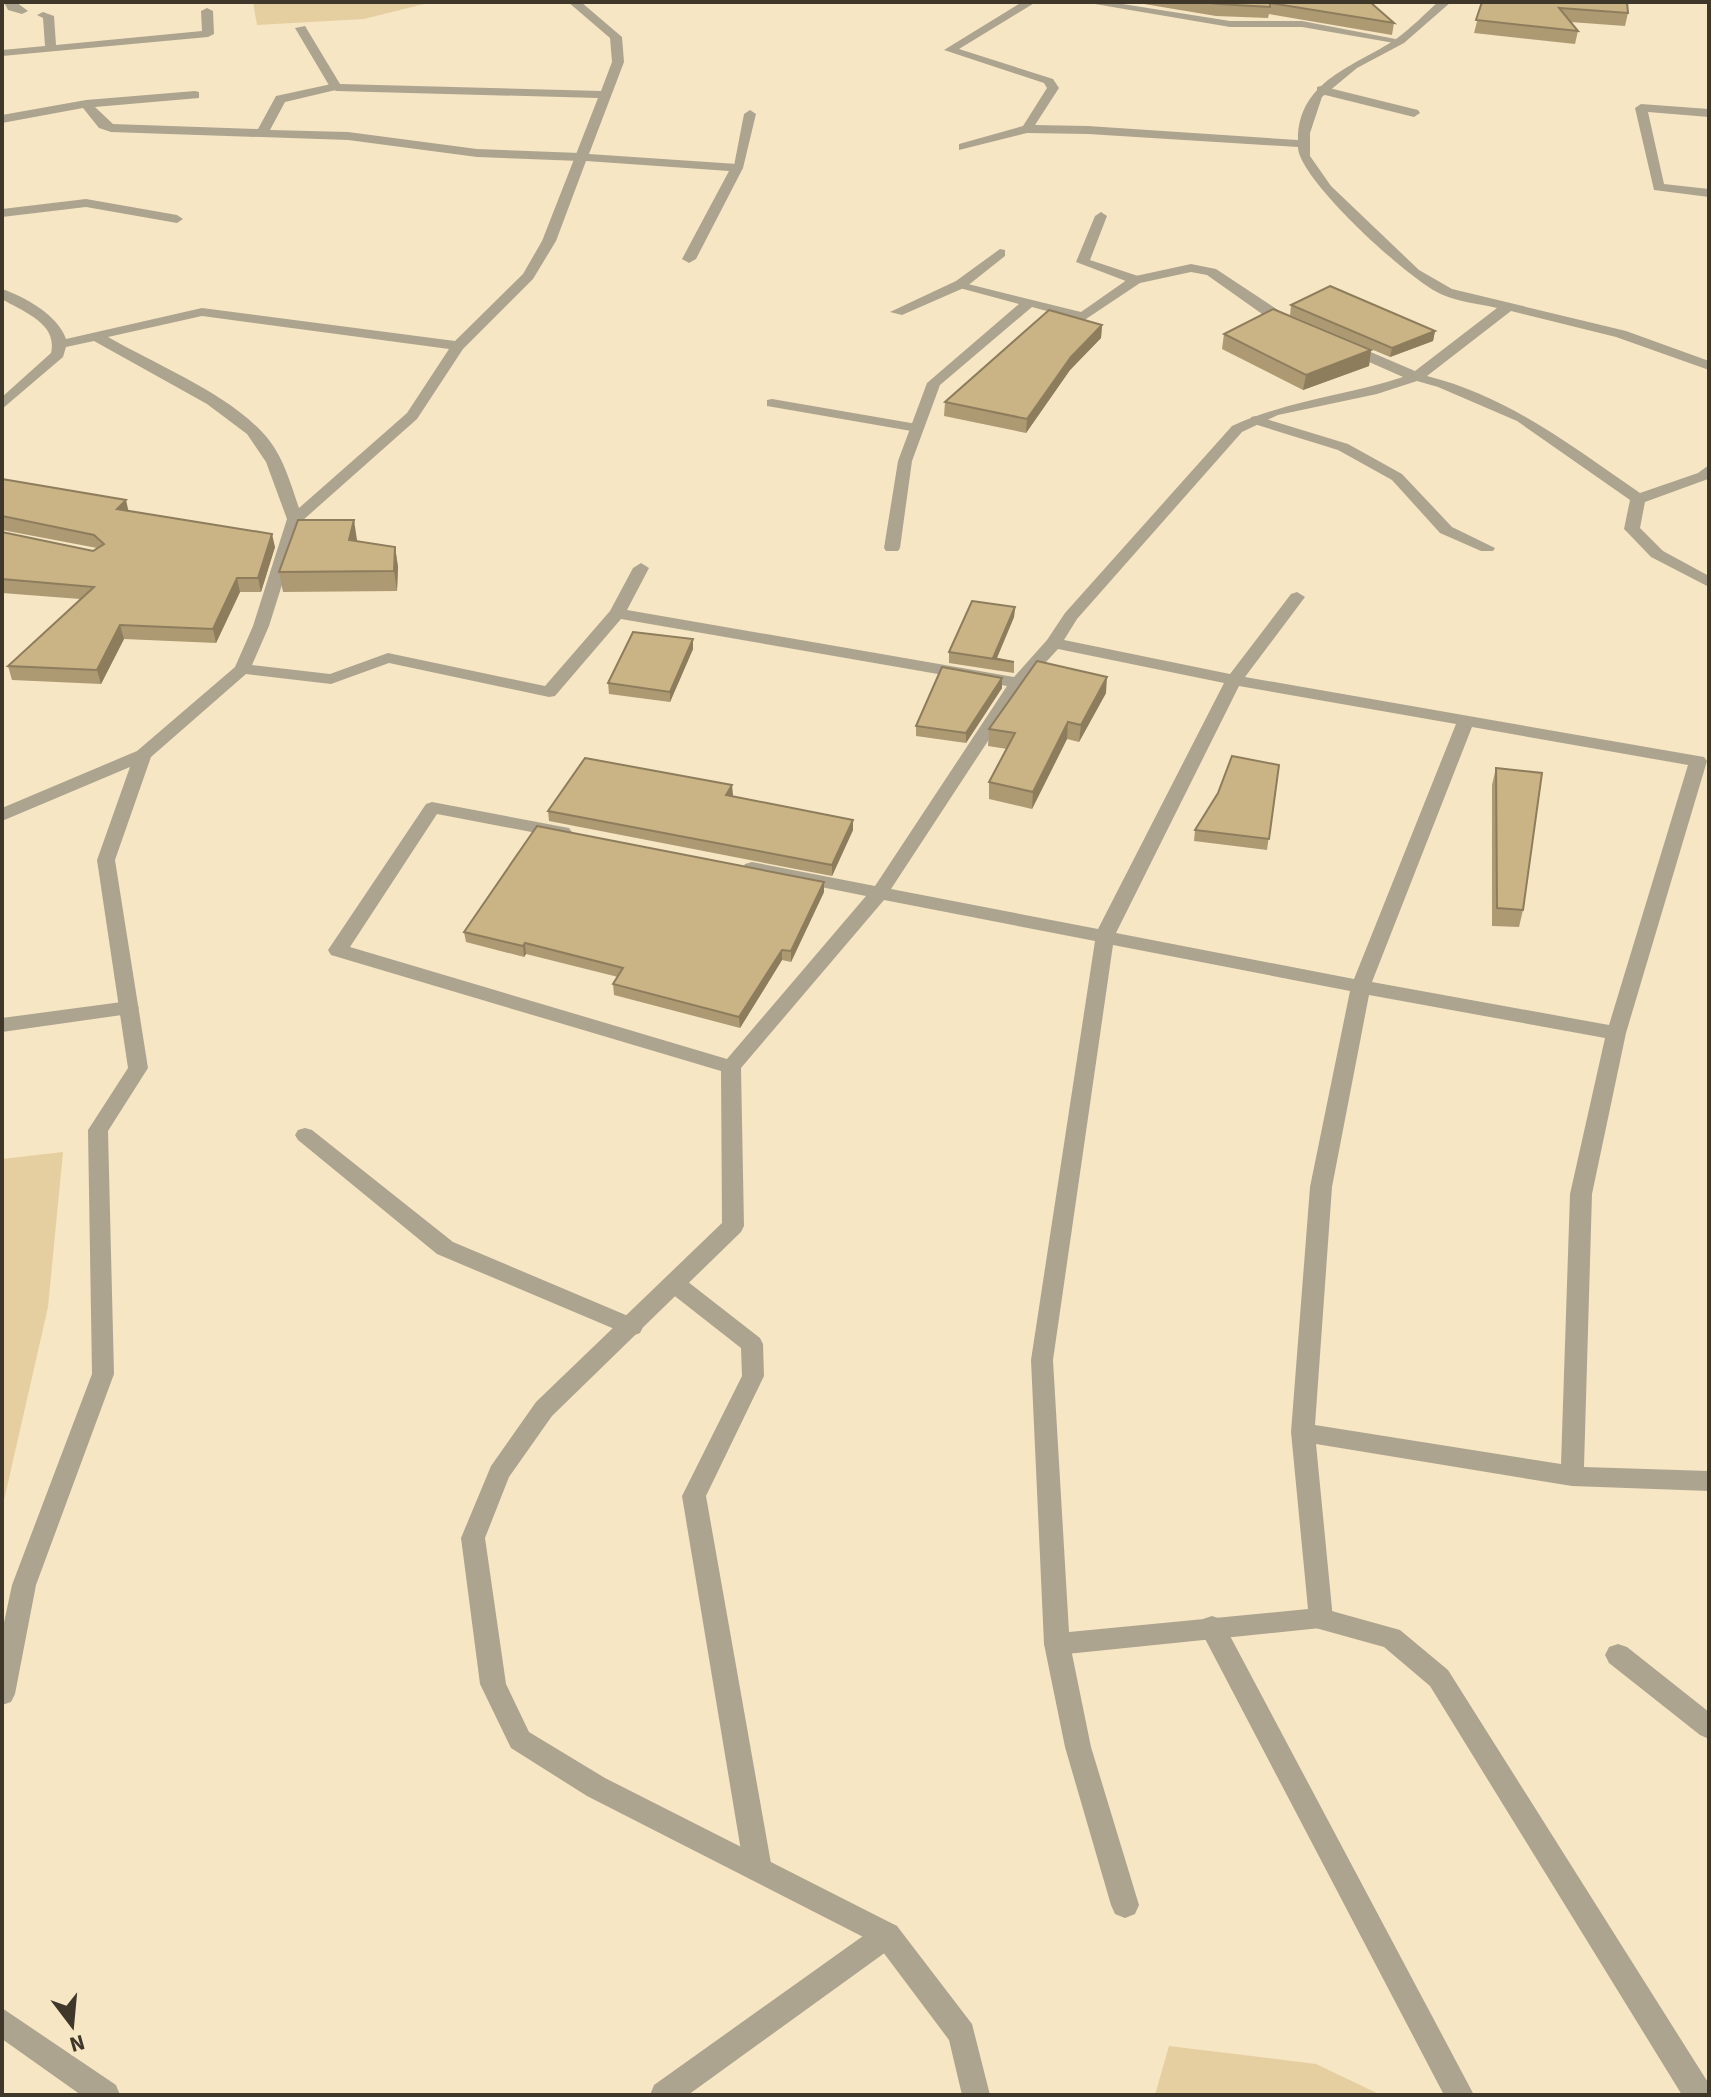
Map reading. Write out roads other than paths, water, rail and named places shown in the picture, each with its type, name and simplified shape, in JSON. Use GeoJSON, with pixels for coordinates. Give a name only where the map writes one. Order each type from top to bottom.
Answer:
{"type":"FeatureCollection","features":[{"type":"Feature","properties":{"kind":"street"},"geometry":{"type":"LineString","coordinates":[[10,2],[12,8],[22,11]]}},
{"type":"Feature","properties":{"kind":"street"},"geometry":{"type":"LineString","coordinates":[[2,815],[143,755],[242,669],[261,626],[295,519],[412,416],[458,346],[528,276],[549,241],[618,62],[616,37],[574,2]]}},
{"type":"Feature","properties":{"kind":"street"},"geometry":{"type":"LineString","coordinates":[[1027,129],[1053,88],[1049,81],[950,50],[1030,2]]}},
{"type":"Feature","properties":{"kind":"street"},"geometry":{"type":"LineString","coordinates":[[1089,2],[1230,24],[1302,24],[1400,41]]}},
{"type":"Feature","properties":{"kind":"street"},"geometry":{"type":"LineString","coordinates":[[1445,2],[1400,41],[1353,66],[1321,90],[1304,133],[1304,156],[1327,189],[1414,273],[1447,292],[1621,334],[1709,366]]}},
{"type":"Feature","properties":{"kind":"street"},"geometry":{"type":"LineString","coordinates":[[2,53],[208,34],[207,11]]}},
{"type":"Feature","properties":{"kind":"street"},"geometry":{"type":"LineString","coordinates":[[43,15],[48,16],[51,48]]}},
{"type":"Feature","properties":{"kind":"street"},"geometry":{"type":"LineString","coordinates":[[301,28],[336,87]]}},
{"type":"Feature","properties":{"kind":"street"},"geometry":{"type":"LineString","coordinates":[[263,131],[280,99],[336,87],[607,95]]}},
{"type":"Feature","properties":{"kind":"street"},"geometry":{"type":"LineString","coordinates":[[1321,90],[1414,113]]}},
{"type":"Feature","properties":{"kind":"street"},"geometry":{"type":"LineString","coordinates":[[2,119],[86,104],[195,95]]}},
{"type":"Feature","properties":{"kind":"street"},"geometry":{"type":"LineString","coordinates":[[86,104],[103,125],[111,128],[348,136],[477,153],[737,168]]}},
{"type":"Feature","properties":{"kind":"street"},"geometry":{"type":"LineString","coordinates":[[1709,113],[1641,108],[1658,187],[1709,193]]}},
{"type":"Feature","properties":{"kind":"street"},"geometry":{"type":"LineString","coordinates":[[689,259],[737,168],[750,114]]}},
{"type":"Feature","properties":{"kind":"street"},"geometry":{"type":"LineString","coordinates":[[963,147],[1027,129],[1304,144]]}},
{"type":"Feature","properties":{"kind":"street"},"geometry":{"type":"LineString","coordinates":[[2,213],[86,203],[177,219]]}},
{"type":"Feature","properties":{"kind":"street"},"geometry":{"type":"LineString","coordinates":[[1101,216],[1083,262],[1136,280]]}},
{"type":"Feature","properties":{"kind":"street"},"geometry":{"type":"LineString","coordinates":[[897,312],[961,284],[1000,253]]}},
{"type":"Feature","properties":{"kind":"street"},"geometry":{"type":"LineString","coordinates":[[961,284],[1083,317],[1136,280],[1191,268],[1211,272],[1277,318],[1305,329]]}},
{"type":"Feature","properties":{"kind":"street"},"geometry":{"type":"LineString","coordinates":[[2,293],[48,321],[60,333],[62,344],[58,354],[2,405]]}},
{"type":"Feature","properties":{"kind":"street"},"geometry":{"type":"LineString","coordinates":[[892,548],[905,461],[934,383],[1030,302]]}},
{"type":"Feature","properties":{"kind":"street"},"geometry":{"type":"LineString","coordinates":[[976,2095],[962,2034],[887,1935],[596,1787],[520,1740],[493,1684],[473,1538],[499,1473],[544,1409],[733,1226],[731,1067],[880,892],[1018,683],[1054,643],[1071,616],[1237,429],[1274,412],[1377,390],[1416,377],[1509,306]]}},
{"type":"Feature","properties":{"kind":"street"},"geometry":{"type":"LineString","coordinates":[[62,344],[163,317],[202,312],[458,346]]}},
{"type":"Feature","properties":{"kind":"street"},"geometry":{"type":"LineString","coordinates":[[97,337],[237,417],[263,441],[279,472],[295,519]]}},
{"type":"Feature","properties":{"kind":"street"},"geometry":{"type":"LineString","coordinates":[[1332,341],[1522,418],[1638,499]]}},
{"type":"Feature","properties":{"kind":"street"},"geometry":{"type":"LineString","coordinates":[[772,403],[917,428]]}},
{"type":"Feature","properties":{"kind":"street"},"geometry":{"type":"LineString","coordinates":[[1256,420],[1343,447],[1397,477],[1446,530],[1487,548]]}},
{"type":"Feature","properties":{"kind":"street"},"geometry":{"type":"LineString","coordinates":[[1638,499],[1703,476],[1709,470]]}},
{"type":"Feature","properties":{"kind":"street"},"geometry":{"type":"LineString","coordinates":[[1638,499],[1632,529],[1657,554],[1709,582]]}},
{"type":"Feature","properties":{"kind":"street"},"geometry":{"type":"LineString","coordinates":[[242,669],[331,679],[388,658],[549,692],[617,613],[641,568]]}},
{"type":"Feature","properties":{"kind":"street"},"geometry":{"type":"LineString","coordinates":[[1125,1905],[1078,1747],[1057,1644],[1042,1360],[1105,935],[1234,680],[1297,597]]}},
{"type":"Feature","properties":{"kind":"street"},"geometry":{"type":"LineString","coordinates":[[617,613],[1018,683]]}},
{"type":"Feature","properties":{"kind":"street"},"geometry":{"type":"LineString","coordinates":[[1054,643],[1234,680],[1698,761],[1616,1033],[1581,1194],[1572,1476]]}},
{"type":"Feature","properties":{"kind":"street"},"geometry":{"type":"LineString","coordinates":[[1321,1619],[1303,1432],[1321,1187],[1361,987],[1466,720]]}},
{"type":"Feature","properties":{"kind":"street"},"geometry":{"type":"LineString","coordinates":[[2,1694],[24,1585],[103,1374],[98,1130],[138,1068],[106,860],[143,755]]}},
{"type":"Feature","properties":{"kind":"street"},"geometry":{"type":"LineString","coordinates":[[586,837],[432,808],[338,950],[731,1067]]}},
{"type":"Feature","properties":{"kind":"street"},"geometry":{"type":"LineString","coordinates":[[726,863],[1361,987],[1616,1033]]}},
{"type":"Feature","properties":{"kind":"street"},"geometry":{"type":"LineString","coordinates":[[2,1025],[129,1008]]}},
{"type":"Feature","properties":{"kind":"street"},"geometry":{"type":"LineString","coordinates":[[305,1135],[445,1248],[632,1327]]}},
{"type":"Feature","properties":{"kind":"street"},"geometry":{"type":"LineString","coordinates":[[675,1284],[752,1344],[753,1376],[694,1496],[758,1869]]}},
{"type":"Feature","properties":{"kind":"street"},"geometry":{"type":"LineString","coordinates":[[1303,1432],[1572,1476],[1709,1481]]}},
{"type":"Feature","properties":{"kind":"street"},"geometry":{"type":"LineString","coordinates":[[1057,1644],[1321,1619],[1391,1638],[1439,1678],[1699,2095]]}},
{"type":"Feature","properties":{"kind":"street"},"geometry":{"type":"LineString","coordinates":[[1212,1627],[1460,2095]]}},
{"type":"Feature","properties":{"kind":"street"},"geometry":{"type":"LineString","coordinates":[[1618,1655],[1709,1727]]}},
{"type":"Feature","properties":{"kind":"street"},"geometry":{"type":"LineString","coordinates":[[664,2095],[887,1935]]}},
{"type":"Feature","properties":{"kind":"street"},"geometry":{"type":"LineString","coordinates":[[2,2022],[106,2095]]}}]}
